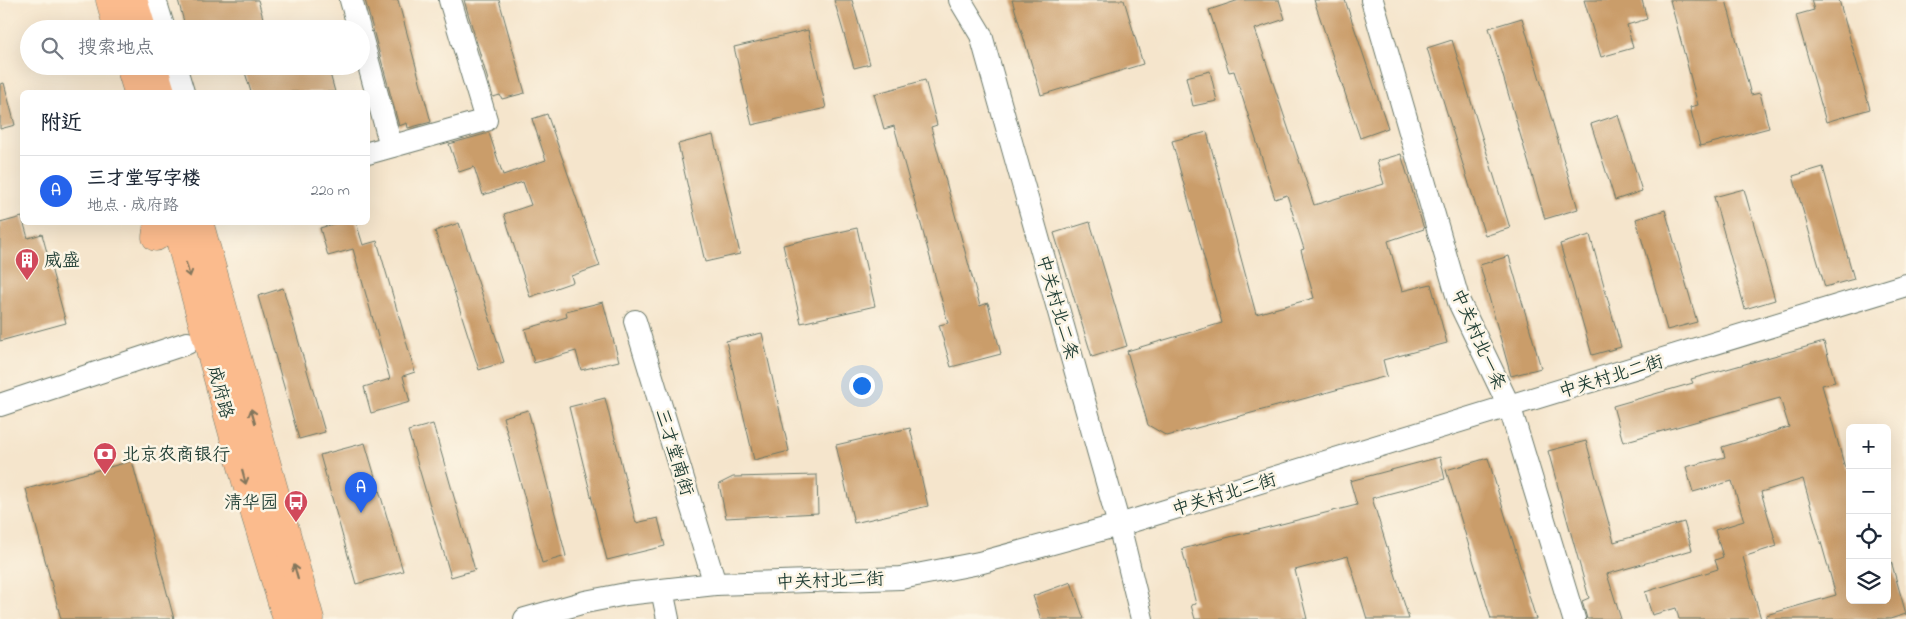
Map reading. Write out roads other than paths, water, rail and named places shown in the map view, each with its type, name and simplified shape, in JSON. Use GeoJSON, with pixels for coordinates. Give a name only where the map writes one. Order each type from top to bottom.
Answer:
{"type":"FeatureCollection","features":[{"type":"Feature","properties":{"kind":"main road"},"geometry":{"type":"LineString","coordinates":[[110,0],[116,20]]}},
{"type":"Feature","properties":{"kind":"main road"},"geometry":{"type":"LineString","coordinates":[[133,0],[139,20]]}},
{"type":"Feature","properties":{"kind":"main road"},"geometry":{"type":"LineString","coordinates":[[133,75],[137,90]]}},
{"type":"Feature","properties":{"kind":"main road"},"geometry":{"type":"LineString","coordinates":[[156,75],[160,90]]}},
{"type":"Feature","properties":{"kind":"main road","name":"成府路"},"geometry":{"type":"LineString","coordinates":[[200,225],[310,619]]}},
{"type":"Feature","properties":{"kind":"main road","name":"成府路"},"geometry":{"type":"LineString","coordinates":[[163,227],[255,514],[286,619]]}},
{"type":"Feature","properties":{"kind":"street"},"geometry":{"type":"LineString","coordinates":[[156,0],[162,20]]}},
{"type":"Feature","properties":{"kind":"street"},"geometry":{"type":"LineString","coordinates":[[351,0],[357,20]]}},
{"type":"Feature","properties":{"kind":"street"},"geometry":{"type":"LineString","coordinates":[[370,152],[486,120],[450,0]]}},
{"type":"Feature","properties":{"kind":"street","name":"中关村北二条"},"geometry":{"type":"LineString","coordinates":[[960,0],[981,35],[1119,525],[1142,619]]}},
{"type":"Feature","properties":{"kind":"street","name":"中关村北一条"},"geometry":{"type":"LineString","coordinates":[[1372,0],[1459,302],[1510,408],[1574,619]]}},
{"type":"Feature","properties":{"kind":"street"},"geometry":{"type":"LineString","coordinates":[[370,68],[392,146]]}},
{"type":"Feature","properties":{"kind":"street"},"geometry":{"type":"LineString","coordinates":[[178,75],[182,90]]}},
{"type":"Feature","properties":{"kind":"street","name":"中关村北二街"},"geometry":{"type":"LineString","coordinates":[[525,619],[585,602],[626,594],[714,584],[901,578],[979,563],[1119,525],[1510,408],[1906,285]]}},
{"type":"Feature","properties":{"kind":"street","name":"三才堂南街"},"geometry":{"type":"LineString","coordinates":[[636,321],[714,584]]}},
{"type":"Feature","properties":{"kind":"street"},"geometry":{"type":"LineString","coordinates":[[0,394],[186,338],[0,405]]}},
{"type":"Feature","properties":{"kind":"street"},"geometry":{"type":"LineString","coordinates":[[662,590],[668,619]]}},
{"type":"Feature","properties":{"kind":"place","name":"威盛"},"geometry":{"type":"Point","coordinates":[27,281]}},
{"type":"Feature","properties":{"kind":"place","name":"北京农商银行"},"geometry":{"type":"Point","coordinates":[105,475]}},
{"type":"Feature","properties":{"kind":"place","name":"三才堂写字楼"},"geometry":{"type":"Point","coordinates":[361,513]}},
{"type":"Feature","properties":{"kind":"place","name":"清华园"},"geometry":{"type":"Point","coordinates":[296,523]}}]}
